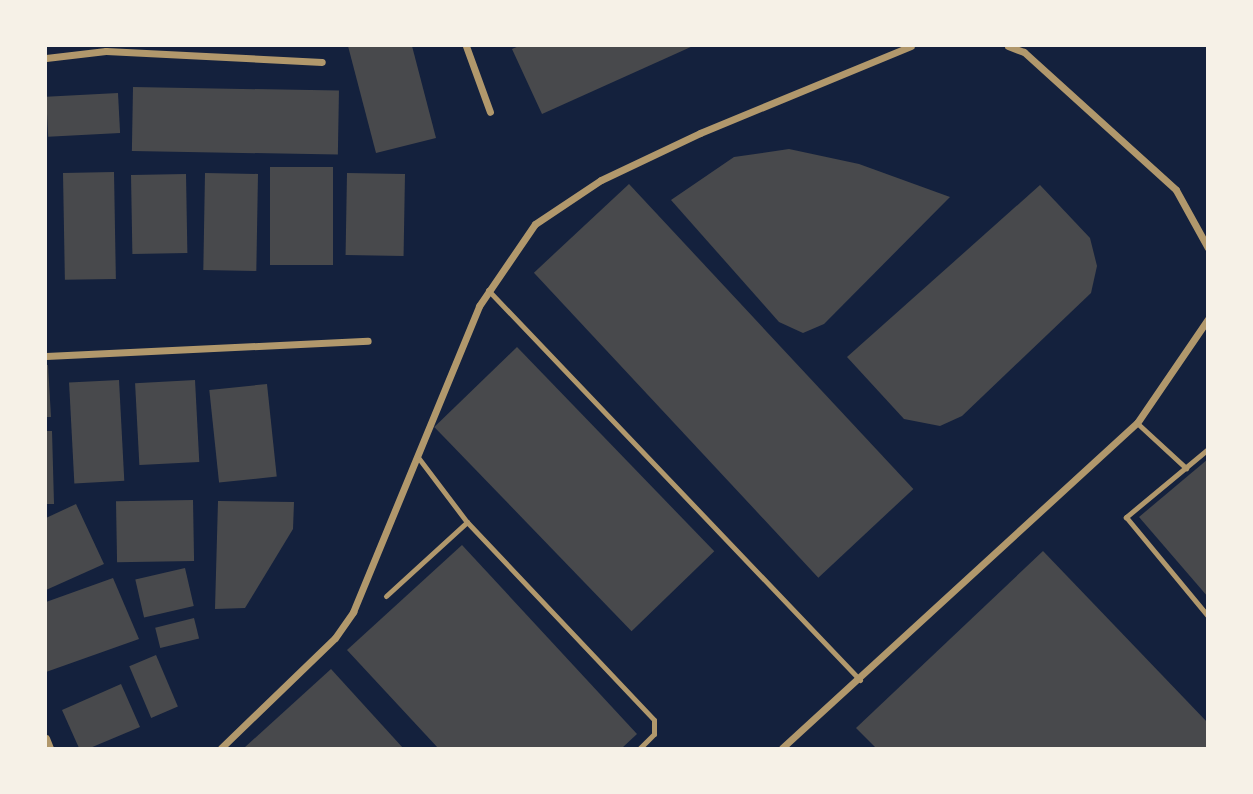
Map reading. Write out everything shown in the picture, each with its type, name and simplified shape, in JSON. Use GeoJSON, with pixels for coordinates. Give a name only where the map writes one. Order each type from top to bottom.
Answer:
{"type":"FeatureCollection","features":[{"type":"Feature","properties":{"kind":"street"},"geometry":{"type":"LineString","coordinates":[[466,46],[490,112]]}},
{"type":"Feature","properties":{"kind":"street"},"geometry":{"type":"LineString","coordinates":[[221,748],[335,638],[353,612],[488,290],[535,224],[601,180],[700,132],[911,46]]}},
{"type":"Feature","properties":{"kind":"street"},"geometry":{"type":"LineString","coordinates":[[1008,46],[1024,52],[1176,190],[1208,248]]}},
{"type":"Feature","properties":{"kind":"street"},"geometry":{"type":"LineString","coordinates":[[46,58],[106,48],[322,62]]}},
{"type":"Feature","properties":{"kind":"street"},"geometry":{"type":"LineString","coordinates":[[782,748],[860,680],[1137,423],[1208,319]]}},
{"type":"Feature","properties":{"kind":"street"},"geometry":{"type":"LineString","coordinates":[[46,356],[368,341]]}},
{"type":"Feature","properties":{"kind":"street"},"geometry":{"type":"LineString","coordinates":[[46,738],[50,748]]}},
{"type":"Feature","properties":{"kind":"lane"},"geometry":{"type":"LineString","coordinates":[[488,290],[860,680]]}},
{"type":"Feature","properties":{"kind":"lane"},"geometry":{"type":"LineString","coordinates":[[1137,423],[1186,468]]}},
{"type":"Feature","properties":{"kind":"lane"},"geometry":{"type":"LineString","coordinates":[[1208,449],[1126,517],[1208,616]]}},
{"type":"Feature","properties":{"kind":"lane"},"geometry":{"type":"LineString","coordinates":[[417,456],[467,522],[653,720],[654,734],[640,748]]}},
{"type":"Feature","properties":{"kind":"lane"},"geometry":{"type":"LineString","coordinates":[[386,596],[467,522]]}},
{"type":"Feature","properties":{"kind":"building"},"geometry":{"type":"Polygon","coordinates":[[[348,46],[412,46],[436,138],[376,153],[348,46]]]}},
{"type":"Feature","properties":{"kind":"building"},"geometry":{"type":"Polygon","coordinates":[[[519,46],[693,46],[542,114],[512,49],[519,46]]]}},
{"type":"Feature","properties":{"kind":"building"},"geometry":{"type":"Polygon","coordinates":[[[133,87],[339,91],[338,155],[132,151],[133,87]]]}},
{"type":"Feature","properties":{"kind":"building"},"geometry":{"type":"Polygon","coordinates":[[[118,93],[120,133],[48,137],[46,97],[118,93]]]}},
{"type":"Feature","properties":{"kind":"building"},"geometry":{"type":"Polygon","coordinates":[[[789,149],[859,164],[950,197],[824,324],[803,333],[779,322],[671,200],[734,157],[789,149]]]}},
{"type":"Feature","properties":{"kind":"building"},"geometry":{"type":"Polygon","coordinates":[[[270,167],[333,167],[333,265],[270,265],[270,167]]]}},
{"type":"Feature","properties":{"kind":"building"},"geometry":{"type":"Polygon","coordinates":[[[114,172],[116,279],[65,280],[63,173],[114,172]]]}},
{"type":"Feature","properties":{"kind":"building"},"geometry":{"type":"Polygon","coordinates":[[[205,173],[258,174],[256,271],[203,270],[205,173]]]}},
{"type":"Feature","properties":{"kind":"building"},"geometry":{"type":"Polygon","coordinates":[[[347,173],[405,174],[404,256],[346,255],[347,173]]]}},
{"type":"Feature","properties":{"kind":"building"},"geometry":{"type":"Polygon","coordinates":[[[186,174],[187,253],[132,254],[131,175],[186,174]]]}},
{"type":"Feature","properties":{"kind":"building"},"geometry":{"type":"Polygon","coordinates":[[[629,184],[913,489],[818,578],[534,273],[629,184]]]}},
{"type":"Feature","properties":{"kind":"building"},"geometry":{"type":"Polygon","coordinates":[[[1040,185],[1090,238],[1097,266],[1091,293],[962,416],[940,426],[904,419],[847,357],[1040,185]]]}},
{"type":"Feature","properties":{"kind":"building"},"geometry":{"type":"Polygon","coordinates":[[[517,347],[714,551],[632,631],[434,427],[517,347]]]}},
{"type":"Feature","properties":{"kind":"building"},"geometry":{"type":"Polygon","coordinates":[[[48,365],[51,417],[46,417],[48,365]]]}},
{"type":"Feature","properties":{"kind":"building"},"geometry":{"type":"Polygon","coordinates":[[[119,380],[124,481],[74,483],[69,383],[119,380]]]}},
{"type":"Feature","properties":{"kind":"building"},"geometry":{"type":"Polygon","coordinates":[[[195,380],[199,462],[139,465],[135,383],[195,380]]]}},
{"type":"Feature","properties":{"kind":"building"},"geometry":{"type":"Polygon","coordinates":[[[267,384],[277,476],[219,483],[209,390],[267,384]]]}},
{"type":"Feature","properties":{"kind":"building"},"geometry":{"type":"Polygon","coordinates":[[[46,431],[52,431],[54,504],[46,504],[46,431]]]}},
{"type":"Feature","properties":{"kind":"building"},"geometry":{"type":"Polygon","coordinates":[[[1208,459],[1208,597],[1139,517],[1208,459]]]}},
{"type":"Feature","properties":{"kind":"building"},"geometry":{"type":"Polygon","coordinates":[[[193,500],[194,561],[117,562],[116,501],[193,500]]]}},
{"type":"Feature","properties":{"kind":"building"},"geometry":{"type":"Polygon","coordinates":[[[218,501],[294,502],[293,529],[245,608],[215,609],[218,501]]]}},
{"type":"Feature","properties":{"kind":"building"},"geometry":{"type":"Polygon","coordinates":[[[76,504],[104,564],[46,590],[46,518],[76,504]]]}},
{"type":"Feature","properties":{"kind":"building"},"geometry":{"type":"Polygon","coordinates":[[[462,545],[637,734],[622,748],[438,748],[347,650],[462,545]]]}},
{"type":"Feature","properties":{"kind":"building"},"geometry":{"type":"Polygon","coordinates":[[[1043,551],[1208,723],[1208,748],[876,748],[856,728],[1043,551]]]}},
{"type":"Feature","properties":{"kind":"building"},"geometry":{"type":"Polygon","coordinates":[[[185,568],[194,606],[144,617],[135,579],[185,568]]]}},
{"type":"Feature","properties":{"kind":"building"},"geometry":{"type":"Polygon","coordinates":[[[113,578],[139,639],[46,672],[46,602],[113,578]]]}},
{"type":"Feature","properties":{"kind":"building"},"geometry":{"type":"Polygon","coordinates":[[[194,618],[199,638],[160,648],[155,628],[194,618]]]}},
{"type":"Feature","properties":{"kind":"building"},"geometry":{"type":"Polygon","coordinates":[[[156,655],[178,707],[151,718],[129,666],[156,655]]]}},
{"type":"Feature","properties":{"kind":"building"},"geometry":{"type":"Polygon","coordinates":[[[331,669],[403,748],[244,748],[331,669]]]}},
{"type":"Feature","properties":{"kind":"building"},"geometry":{"type":"Polygon","coordinates":[[[121,684],[140,727],[90,748],[79,748],[62,710],[121,684]]]}}]}
